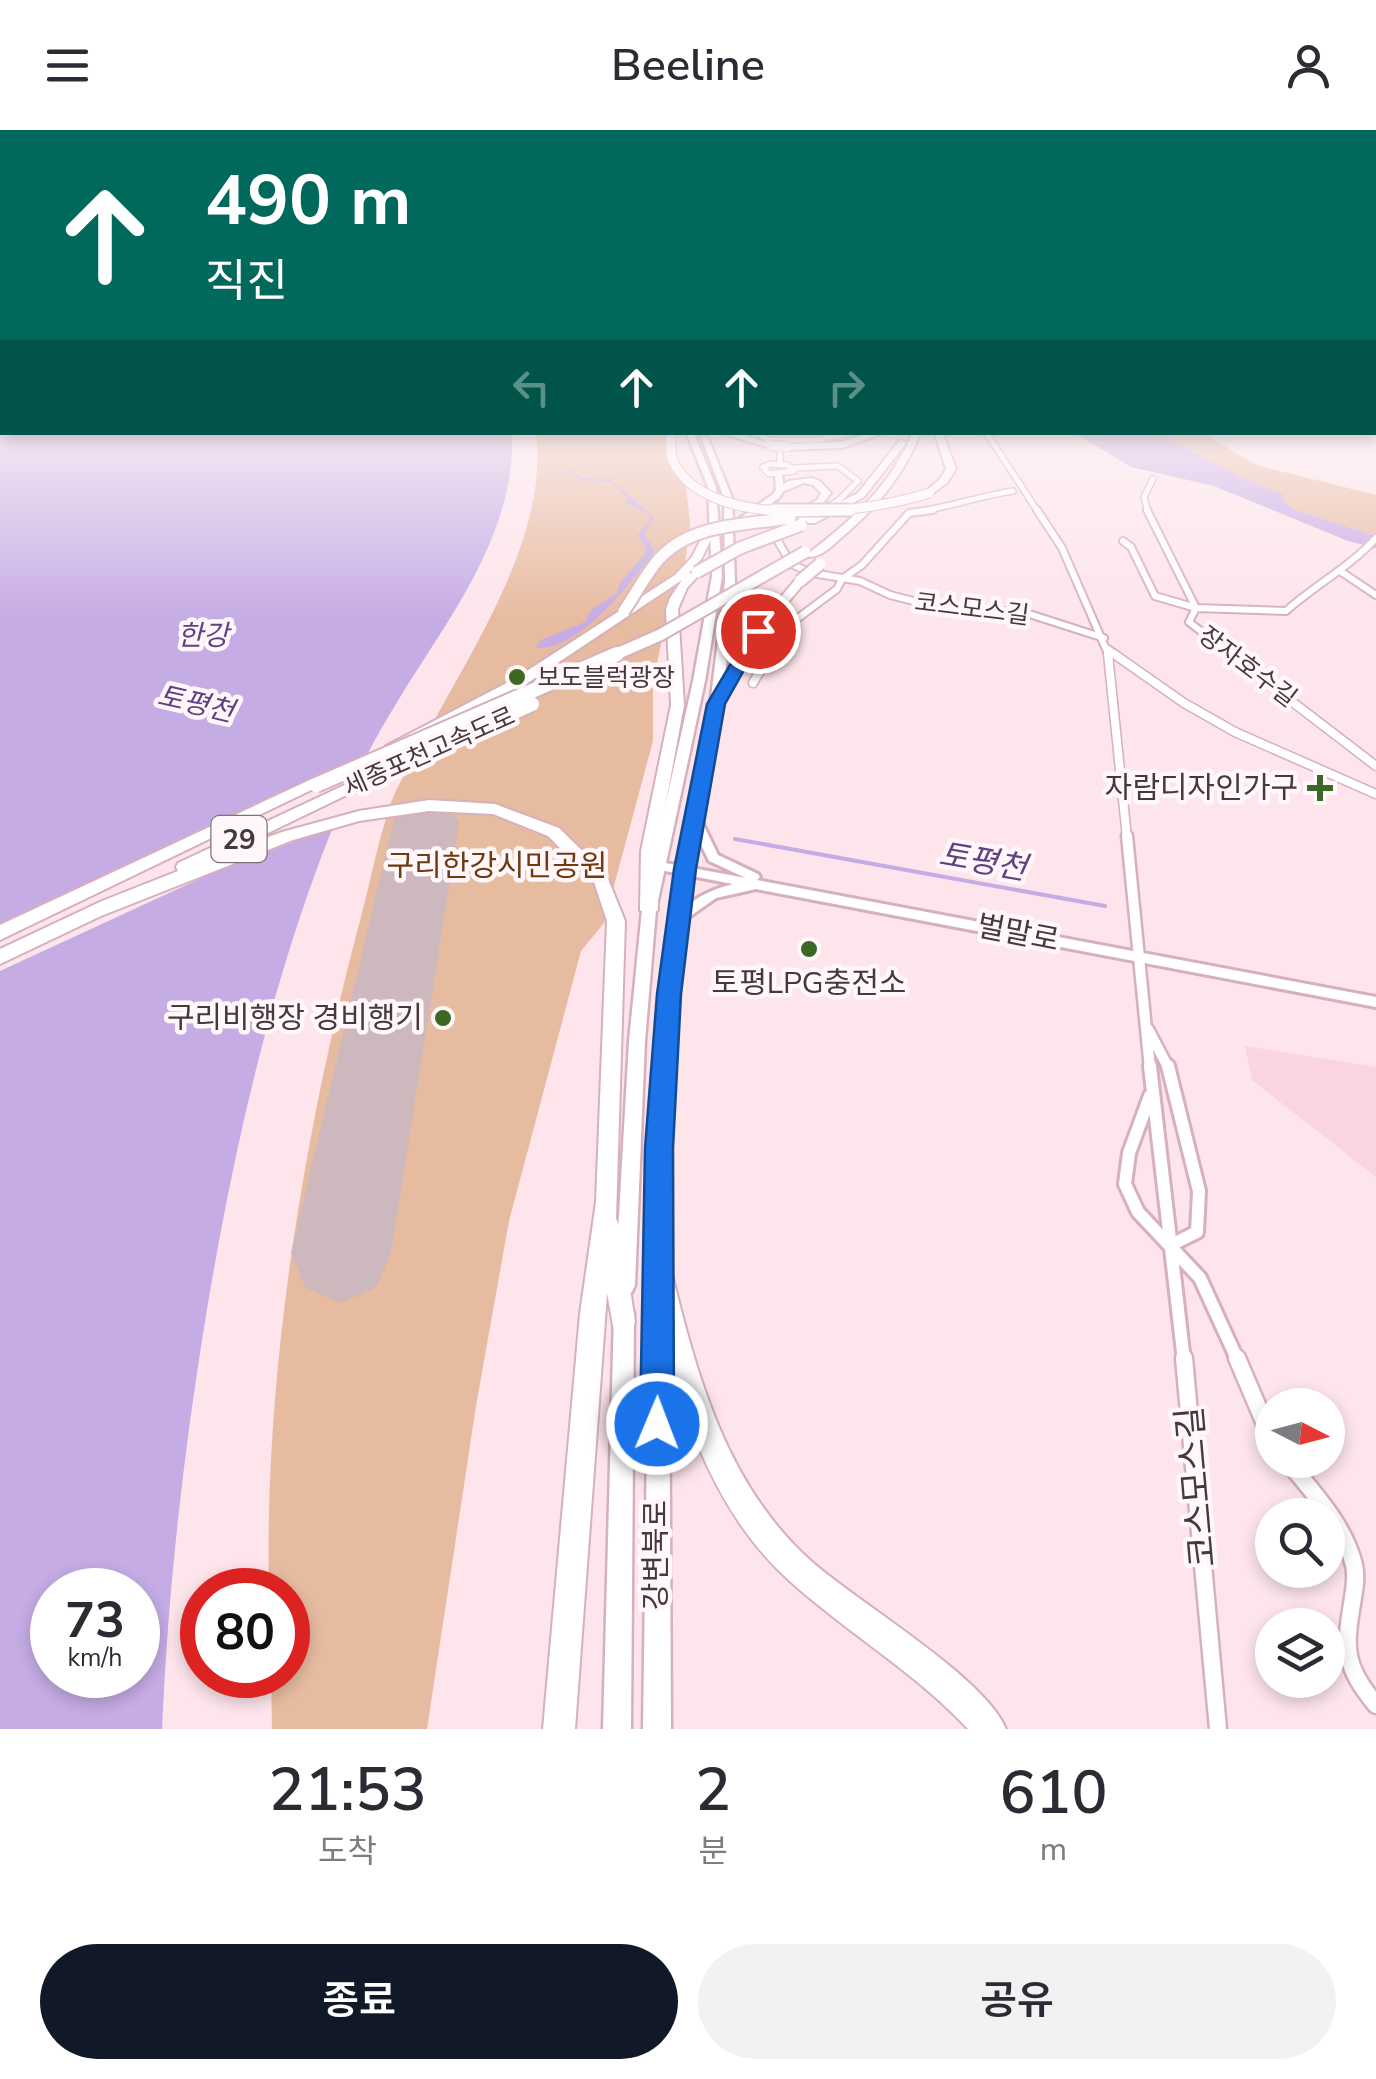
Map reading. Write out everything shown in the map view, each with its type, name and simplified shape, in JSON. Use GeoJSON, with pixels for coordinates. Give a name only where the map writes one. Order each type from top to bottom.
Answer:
{"type":"FeatureCollection","features":[{"type":"Feature","properties":{"kind":"highway"},"geometry":{"type":"LineString","coordinates":[[680,472],[716,496],[796,512],[850,512],[899,504],[929,493],[944,482],[949,472]]}},
{"type":"Feature","properties":{"kind":"highway"},"geometry":{"type":"LineString","coordinates":[[618,1729],[623,1322],[637,1041],[648,910],[714,598],[714,523],[708,472]]}},
{"type":"Feature","properties":{"kind":"highway","name":"강변북로"},"geometry":{"type":"LineString","coordinates":[[657,1729],[664,1032],[685,869],[716,704],[730,584],[728,498],[719,472]]}},
{"type":"Feature","properties":{"kind":"highway"},"geometry":{"type":"LineString","coordinates":[[648,910],[644,879],[677,702],[669,618],[684,583],[740,548],[811,521],[861,495],[881,472]]}},
{"type":"Feature","properties":{"kind":"highway","name":"세종포천고속도로"},"geometry":{"type":"LineString","coordinates":[[0,957],[261,828],[653,648],[764,588],[813,557],[868,510],[890,472]]}},
{"type":"Feature","properties":{"kind":"highway"},"geometry":{"type":"LineString","coordinates":[[778,476],[780,490]]}},
{"type":"Feature","properties":{"kind":"highway"},"geometry":{"type":"LineString","coordinates":[[624,612],[664,553],[677,544],[719,528],[791,518],[820,502],[826,493],[824,488],[802,480],[780,490],[761,507],[730,529]]}},
{"type":"Feature","properties":{"kind":"highway"},"geometry":{"type":"LineString","coordinates":[[728,498],[736,506],[761,507]]}},
{"type":"Feature","properties":{"kind":"highway"},"geometry":{"type":"LineString","coordinates":[[82,895],[521,681],[679,577],[697,558],[714,523]]}},
{"type":"Feature","properties":{"kind":"highway"},"geometry":{"type":"LineString","coordinates":[[716,704],[758,631],[800,580],[813,557]]}},
{"type":"Feature","properties":{"kind":"highway","name":"세종포천고속도로"},"geometry":{"type":"LineString","coordinates":[[0,933],[316,786],[660,635],[813,557]]}},
{"type":"Feature","properties":{"kind":"highway"},"geometry":{"type":"LineString","coordinates":[[99,910],[302,832],[373,811],[436,804],[496,811],[525,820],[580,853],[602,880],[616,921],[606,1202],[592,1314],[558,1729]]}},
{"type":"Feature","properties":{"kind":"highway"},"geometry":{"type":"LineString","coordinates":[[606,1202],[623,1322]]}},
{"type":"Feature","properties":{"kind":"highway"},"geometry":{"type":"LineString","coordinates":[[659,1270],[682,1370],[699,1418],[722,1474],[756,1522],[797,1568],[915,1660],[970,1706],[990,1729]]}},
{"type":"Feature","properties":{"kind":"street"},"geometry":{"type":"LineString","coordinates":[[765,472],[778,476],[793,472]]}},
{"type":"Feature","properties":{"kind":"street","name":"코스모스길"},"geometry":{"type":"LineString","coordinates":[[848,472],[858,481],[838,501],[774,534],[791,564],[928,605],[1026,613],[1106,644]]}},
{"type":"Feature","properties":{"kind":"street","name":"코스모스길"},"geometry":{"type":"LineString","coordinates":[[1009,472],[1077,576],[1106,644],[1152,1090],[1174,1244],[1218,1729]]}},
{"type":"Feature","properties":{"kind":"street"},"geometry":{"type":"LineString","coordinates":[[1153,479],[1144,496],[1150,520],[1196,608]]}},
{"type":"Feature","properties":{"kind":"street"},"geometry":{"type":"LineString","coordinates":[[753,683],[786,627],[826,599],[842,578],[862,565],[909,513],[960,506],[976,496],[1020,490]]}},
{"type":"Feature","properties":{"kind":"street","name":"장자호수길"},"geometry":{"type":"LineString","coordinates":[[1376,538],[1286,611],[1196,608],[1189,622],[1376,766]]}},
{"type":"Feature","properties":{"kind":"street"},"geometry":{"type":"LineString","coordinates":[[1123,541],[1130,547],[1155,596],[1196,608]]}},
{"type":"Feature","properties":{"kind":"street"},"geometry":{"type":"LineString","coordinates":[[1340,571],[1376,595]]}},
{"type":"Feature","properties":{"kind":"street"},"geometry":{"type":"LineString","coordinates":[[1106,644],[1184,703],[1235,732],[1376,794]]}},
{"type":"Feature","properties":{"kind":"street"},"geometry":{"type":"LineString","coordinates":[[696,822],[712,858],[769,885]]}},
{"type":"Feature","properties":{"kind":"street","name":"벌말로"},"geometry":{"type":"LineString","coordinates":[[660,866],[1376,1002]]}},
{"type":"Feature","properties":{"kind":"street"},"geometry":{"type":"LineString","coordinates":[[679,919],[702,898],[718,891],[769,885]]}},
{"type":"Feature","properties":{"kind":"street","name":"코스모스길"},"geometry":{"type":"LineString","coordinates":[[1145,1024],[1168,1063],[1200,1199],[1197,1232],[1174,1244]]}},
{"type":"Feature","properties":{"kind":"street","name":"코스모스길"},"geometry":{"type":"LineString","coordinates":[[1152,1090],[1124,1179],[1149,1228],[1174,1244],[1202,1281],[1224,1322],[1255,1407]]}},
{"type":"Feature","properties":{"kind":"street"},"geometry":{"type":"LineString","coordinates":[[1301,1478],[1340,1530],[1348,1548],[1356,1583],[1344,1649],[1346,1662],[1376,1705]]}},
{"type":"Feature","properties":{"kind":"shaded area"},"geometry":{"type":"Polygon","coordinates":[[[1245,1046],[1376,1067],[1376,1177],[1252,1080],[1245,1046]]]}},
{"type":"Feature","properties":{"kind":"green space","name":"구리한강시민공원"},"geometry":{"type":"Polygon","coordinates":[[[537,472],[683,472],[690,523],[683,582],[668,607],[653,685],[653,741],[604,923],[581,951],[509,1221],[476,1406],[427,1729],[272,1729],[271,1698],[310,1698],[310,1568],[269,1568],[269,1509],[280,1342],[320,1092],[392,800],[501,595],[530,514],[537,472]]]}},
{"type":"Feature","properties":{"kind":"green space"},"geometry":{"type":"Polygon","coordinates":[[[1230,472],[1282,472],[1376,495],[1376,536],[1293,509],[1284,501],[1283,494],[1230,472]]]}},
{"type":"Feature","properties":{"kind":"water","name":"한강"},"geometry":{"type":"Polygon","coordinates":[[[0,472],[510,472],[503,506],[476,573],[388,717],[347,795],[284,966],[228,1194],[207,1309],[184,1466],[162,1729],[0,1729],[0,472]]]}},
{"type":"Feature","properties":{"kind":"water"},"geometry":{"type":"Polygon","coordinates":[[[569,472],[582,478],[610,479],[654,518],[644,534],[655,551],[618,597],[586,627],[569,639],[536,648],[541,640],[585,622],[591,610],[617,593],[620,583],[647,551],[638,535],[651,519],[647,513],[626,503],[628,499],[610,482],[579,480],[569,472]]]}},
{"type":"Feature","properties":{"kind":"water"},"geometry":{"type":"Polygon","coordinates":[[[1151,472],[1230,472],[1283,494],[1284,501],[1293,509],[1376,536],[1376,548],[1348,541],[1214,486],[1151,472]]]}},
{"type":"Feature","properties":{"kind":"pier"},"geometry":{"type":"Polygon","coordinates":[[[374,757],[340,824],[210,874],[0,971],[0,924],[374,757]]]}},
{"type":"Feature","properties":{"kind":"waterway","name":"토평천"},"geometry":{"type":"LineString","coordinates":[[735,839],[1105,906]]}},
{"type":"Feature","properties":{"kind":"runway"},"geometry":{"type":"LineString","coordinates":[[341,1253],[426,823]]}},
{"type":"Feature","properties":{"kind":"place","name":"보도블럭광장"},"geometry":{"type":"Point","coordinates":[517,677]}},
{"type":"Feature","properties":{"kind":"place","name":"자람디자인가구"},"geometry":{"type":"Point","coordinates":[1320,788]}},
{"type":"Feature","properties":{"kind":"place","name":"토평LPG충전소"},"geometry":{"type":"Point","coordinates":[809,949]}},
{"type":"Feature","properties":{"kind":"place","name":"구리비행장 경비행기"},"geometry":{"type":"Point","coordinates":[443,1018]}},
{"type":"Feature","properties":{"kind":"route"},"geometry":{"type":"LineString","coordinates":[[657,1424],[664,1032],[685,869],[716,704],[758,631]]}}]}
